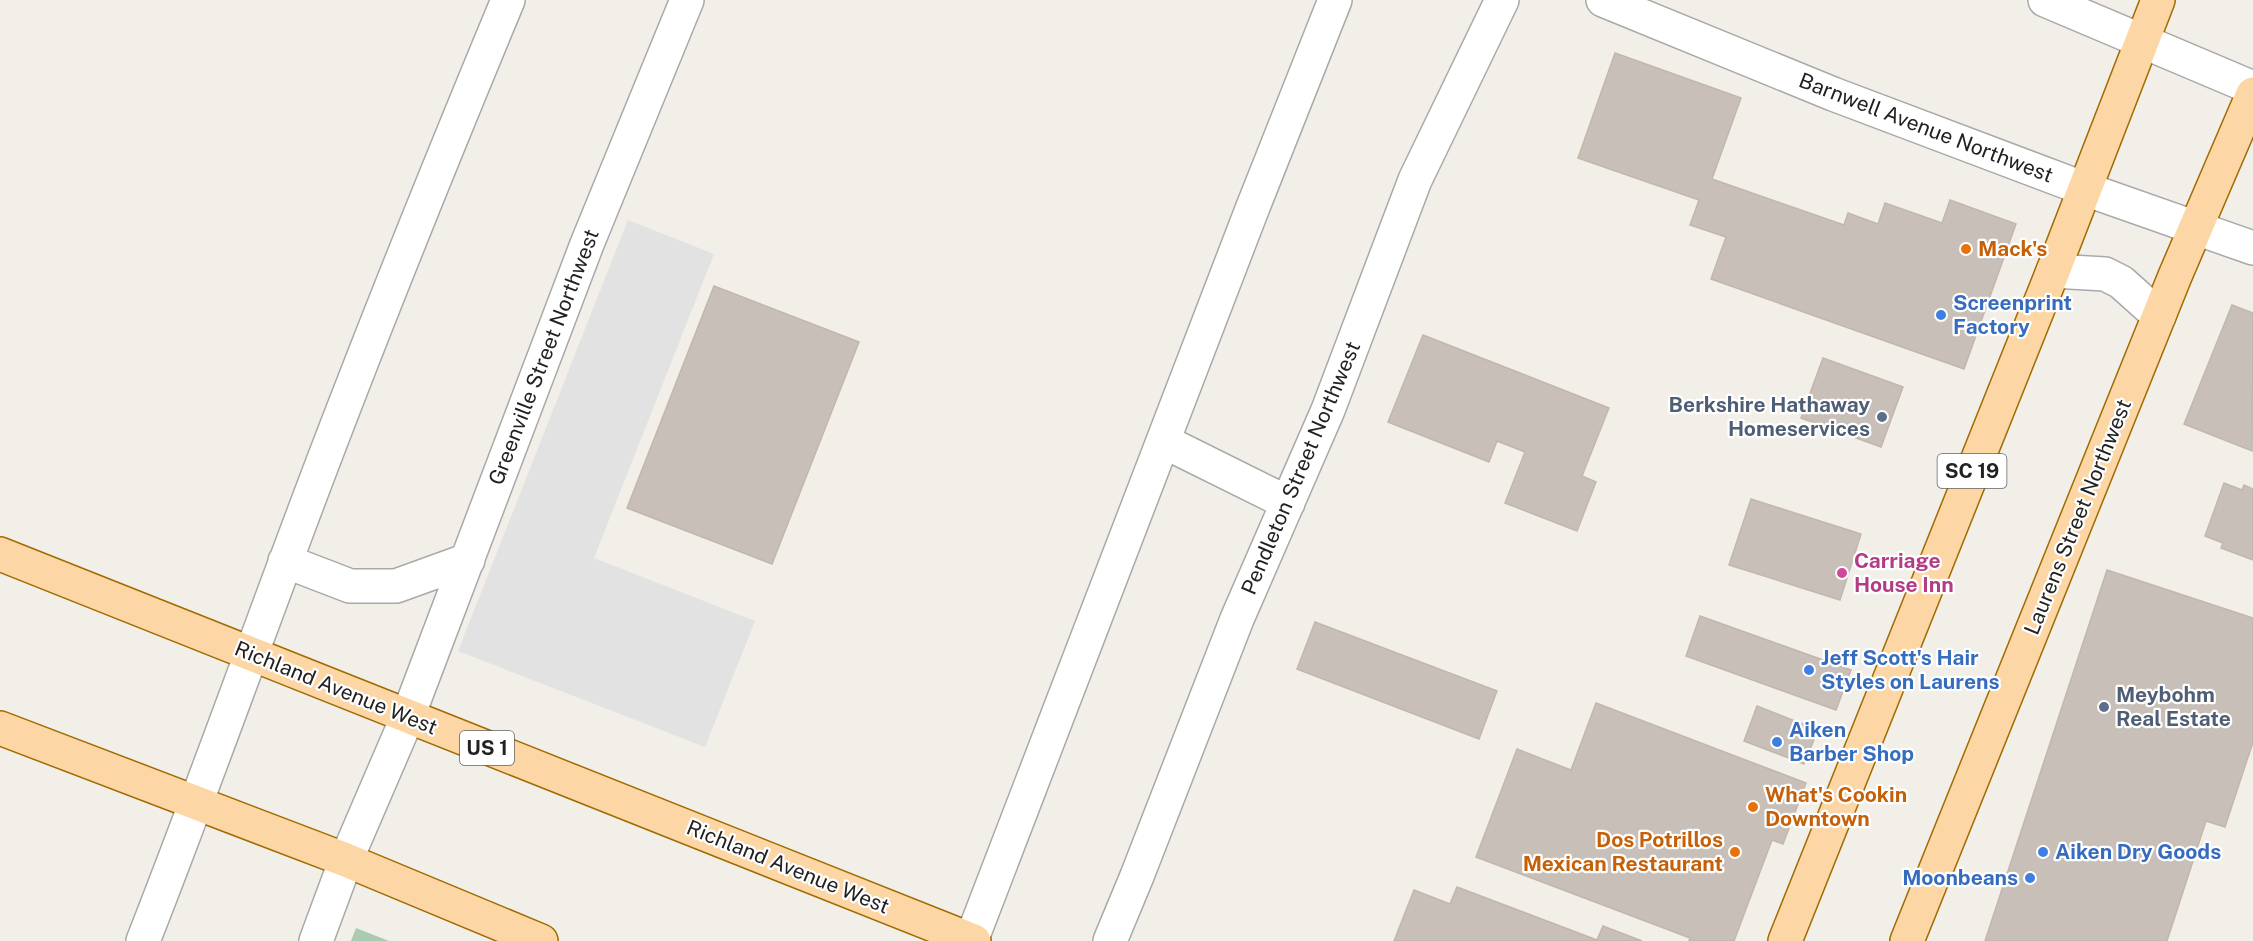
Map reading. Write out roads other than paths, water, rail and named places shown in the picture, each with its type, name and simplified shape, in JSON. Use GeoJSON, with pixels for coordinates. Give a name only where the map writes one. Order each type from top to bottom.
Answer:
{"type":"FeatureCollection","features":[{"type":"Feature","properties":{"kind":"main road","name":"SC 19"},"geometry":{"type":"LineString","coordinates":[[1785,941],[2053,271],[2158,0]]}},
{"type":"Feature","properties":{"kind":"main road","name":"Laurens Street Northwest"},"geometry":{"type":"LineString","coordinates":[[1907,941],[2195,227],[2253,94]]}},
{"type":"Feature","properties":{"kind":"main road","name":"Richland Avenue West"},"geometry":{"type":"LineString","coordinates":[[0,554],[972,941]]}},
{"type":"Feature","properties":{"kind":"main road"},"geometry":{"type":"LineString","coordinates":[[0,728],[346,860],[541,941]]}},
{"type":"Feature","properties":{"kind":"street"},"geometry":{"type":"LineString","coordinates":[[143,941],[197,804],[250,654],[337,425],[508,0]]}},
{"type":"Feature","properties":{"kind":"street","name":"Greenville Street Northwest"},"geometry":{"type":"LineString","coordinates":[[316,941],[346,860],[408,716],[587,244],[687,0]]}},
{"type":"Feature","properties":{"kind":"street"},"geometry":{"type":"LineString","coordinates":[[972,941],[1335,0]]}},
{"type":"Feature","properties":{"kind":"street","name":"Pendleton Street Northwest"},"geometry":{"type":"LineString","coordinates":[[1110,941],[1142,866],[1237,619],[1328,410],[1415,180],[1502,0]]}},
{"type":"Feature","properties":{"kind":"street","name":"Barnwell Avenue Northwest"},"geometry":{"type":"LineString","coordinates":[[1603,0],[1833,94],[2085,189],[2253,248]]}},
{"type":"Feature","properties":{"kind":"street"},"geometry":{"type":"LineString","coordinates":[[2045,0],[2253,88]]}},
{"type":"Feature","properties":{"kind":"street"},"geometry":{"type":"LineString","coordinates":[[2053,271],[2105,274],[2121,282],[2159,316]]}},
{"type":"Feature","properties":{"kind":"street"},"geometry":{"type":"LineString","coordinates":[[1163,441],[1288,502]]}},
{"type":"Feature","properties":{"kind":"street"},"geometry":{"type":"LineString","coordinates":[[285,561],[350,586],[396,586],[468,560]]}},
{"type":"Feature","properties":{"kind":"place","name":"Mack's"},"geometry":{"type":"Point","coordinates":[1966,249]}},
{"type":"Feature","properties":{"kind":"place","name":"Screenprint Factory"},"geometry":{"type":"Point","coordinates":[1941,315]}},
{"type":"Feature","properties":{"kind":"place","name":"Berkshire Hathaway Homeservices"},"geometry":{"type":"Point","coordinates":[1882,417]}},
{"type":"Feature","properties":{"kind":"place","name":"Carriage House Inn"},"geometry":{"type":"Point","coordinates":[1842,573]}},
{"type":"Feature","properties":{"kind":"place","name":"Jeff Scott's Hair Styles on Laurens"},"geometry":{"type":"Point","coordinates":[1809,670]}},
{"type":"Feature","properties":{"kind":"place","name":"Meybohm Real Estate"},"geometry":{"type":"Point","coordinates":[2104,707]}},
{"type":"Feature","properties":{"kind":"place","name":"Aiken Barber Shop"},"geometry":{"type":"Point","coordinates":[1777,742]}},
{"type":"Feature","properties":{"kind":"place","name":"What's Cookin Downtown"},"geometry":{"type":"Point","coordinates":[1753,807]}},
{"type":"Feature","properties":{"kind":"place","name":"Dos Potrillos Mexican Restaurant"},"geometry":{"type":"Point","coordinates":[1735,852]}},
{"type":"Feature","properties":{"kind":"place","name":"Aiken Dry Goods"},"geometry":{"type":"Point","coordinates":[2043,852]}},
{"type":"Feature","properties":{"kind":"place","name":"Moonbeans"},"geometry":{"type":"Point","coordinates":[2030,878]}}]}
